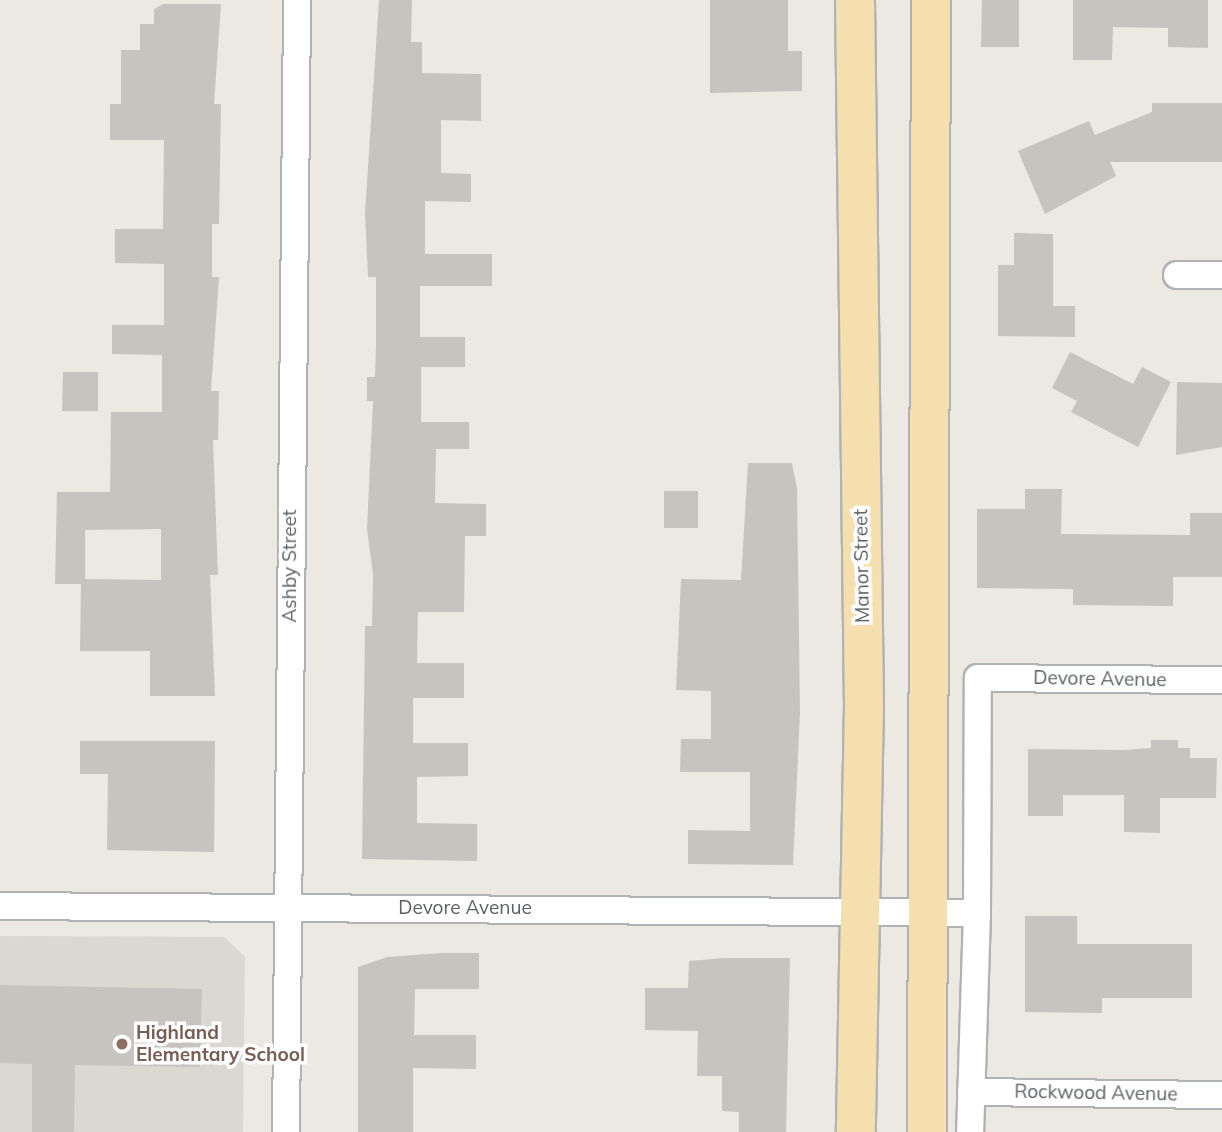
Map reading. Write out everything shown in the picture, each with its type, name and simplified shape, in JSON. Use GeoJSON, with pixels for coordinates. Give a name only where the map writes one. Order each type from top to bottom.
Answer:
{"type":"FeatureCollection","features":[{"type":"Feature","properties":{"kind":"main road","name":"Manor Street"},"geometry":{"type":"LineString","coordinates":[[855,0],[864,705],[858,911],[856,1132]]}},
{"type":"Feature","properties":{"kind":"main road"},"geometry":{"type":"LineString","coordinates":[[927,1132],[931,0]]}},
{"type":"Feature","properties":{"kind":"street","name":"Ashby Street"},"geometry":{"type":"LineString","coordinates":[[286,1132],[297,0]]}},
{"type":"Feature","properties":{"kind":"street"},"geometry":{"type":"LineString","coordinates":[[1177,275],[1222,275]]}},
{"type":"Feature","properties":{"kind":"street","name":"Devore Avenue"},"geometry":{"type":"LineString","coordinates":[[0,906],[977,913],[978,678],[1222,680]]}},
{"type":"Feature","properties":{"kind":"street"},"geometry":{"type":"LineString","coordinates":[[970,1132],[977,913]]}},
{"type":"Feature","properties":{"kind":"street","name":"Rockwood Avenue"},"geometry":{"type":"LineString","coordinates":[[971,1092],[1222,1095]]}},
{"type":"Feature","properties":{"kind":"shaded area","name":"Highland Elementary School"},"geometry":{"type":"Polygon","coordinates":[[[0,936],[224,937],[245,957],[243,1132],[0,1132],[0,936]]]}},
{"type":"Feature","properties":{"kind":"building"},"geometry":{"type":"Polygon","coordinates":[[[379,0],[412,0],[411,42],[422,42],[422,73],[481,74],[481,121],[441,120],[441,173],[471,174],[471,202],[425,201],[425,254],[492,254],[492,286],[420,286],[420,337],[465,337],[465,367],[421,367],[421,422],[469,422],[469,449],[436,449],[435,503],[486,504],[486,536],[465,536],[464,612],[418,612],[417,663],[464,663],[464,698],[413,698],[413,743],[468,743],[468,776],[417,777],[417,823],[477,824],[477,861],[362,859],[365,626],[372,626],[373,574],[367,529],[373,401],[367,401],[367,377],[375,377],[376,345],[376,277],[368,277],[365,213],[379,0]]]}},
{"type":"Feature","properties":{"kind":"building"},"geometry":{"type":"Polygon","coordinates":[[[710,0],[788,0],[788,51],[802,51],[802,91],[710,93],[710,0]]]}},
{"type":"Feature","properties":{"kind":"building"},"geometry":{"type":"Polygon","coordinates":[[[982,0],[1019,0],[1019,47],[981,47],[982,0]]]}},
{"type":"Feature","properties":{"kind":"building"},"geometry":{"type":"Polygon","coordinates":[[[1073,0],[1208,0],[1208,48],[1168,47],[1168,28],[1113,27],[1112,60],[1073,60],[1073,0]]]}},
{"type":"Feature","properties":{"kind":"building"},"geometry":{"type":"Polygon","coordinates":[[[163,4],[221,4],[214,104],[221,104],[219,224],[212,224],[212,277],[219,277],[211,391],[219,391],[218,440],[213,440],[218,575],[210,575],[215,696],[150,696],[150,651],[80,651],[81,584],[55,584],[57,492],[110,492],[111,412],[162,412],[162,355],[112,354],[112,325],[164,325],[164,264],[115,263],[115,229],[163,229],[164,140],[110,140],[110,104],[121,104],[121,50],[140,50],[140,24],[154,24],[154,9],[163,4]],[[161,529],[85,530],[85,579],[161,580],[161,529]]]}},
{"type":"Feature","properties":{"kind":"building"},"geometry":{"type":"Polygon","coordinates":[[[1152,103],[1222,103],[1222,162],[1110,162],[1116,176],[1045,214],[1018,151],[1089,121],[1095,135],[1152,112],[1152,103]]]}},
{"type":"Feature","properties":{"kind":"building"},"geometry":{"type":"Polygon","coordinates":[[[1014,233],[1053,234],[1053,306],[1075,306],[1075,337],[998,336],[998,265],[1014,265],[1014,233]]]}},
{"type":"Feature","properties":{"kind":"building"},"geometry":{"type":"Polygon","coordinates":[[[1070,352],[1133,384],[1142,367],[1171,382],[1138,447],[1071,412],[1077,401],[1052,388],[1070,352]]]}},
{"type":"Feature","properties":{"kind":"building"},"geometry":{"type":"Polygon","coordinates":[[[63,372],[98,372],[98,411],[62,411],[63,372]]]}},
{"type":"Feature","properties":{"kind":"building"},"geometry":{"type":"Polygon","coordinates":[[[1177,382],[1222,383],[1222,447],[1176,455],[1177,382]]]}},
{"type":"Feature","properties":{"kind":"building"},"geometry":{"type":"Polygon","coordinates":[[[748,463],[792,463],[797,489],[800,712],[793,865],[688,864],[688,830],[750,831],[750,772],[680,772],[681,739],[711,739],[711,691],[676,690],[681,579],[741,580],[748,463]]]}},
{"type":"Feature","properties":{"kind":"building"},"geometry":{"type":"Polygon","coordinates":[[[1025,489],[1062,489],[1061,534],[1190,535],[1190,513],[1222,513],[1222,577],[1173,577],[1173,606],[1073,605],[1073,589],[977,588],[977,509],[1025,509],[1025,489]]]}},
{"type":"Feature","properties":{"kind":"building"},"geometry":{"type":"Polygon","coordinates":[[[664,491],[698,491],[698,528],[664,528],[664,491]]]}},
{"type":"Feature","properties":{"kind":"building"},"geometry":{"type":"Polygon","coordinates":[[[1151,740],[1178,740],[1178,748],[1190,748],[1190,758],[1217,758],[1216,798],[1160,798],[1160,833],[1124,832],[1124,795],[1063,795],[1063,816],[1028,816],[1028,749],[1124,750],[1151,748],[1151,740]]]}},
{"type":"Feature","properties":{"kind":"building"},"geometry":{"type":"Polygon","coordinates":[[[80,741],[215,741],[214,852],[107,850],[108,774],[80,774],[80,741]]]}},
{"type":"Feature","properties":{"kind":"building"},"geometry":{"type":"Polygon","coordinates":[[[1025,916],[1077,916],[1077,944],[1192,944],[1192,998],[1102,998],[1102,1013],[1025,1012],[1025,916]]]}},
{"type":"Feature","properties":{"kind":"building"},"geometry":{"type":"Polygon","coordinates":[[[479,953],[479,989],[415,989],[414,1035],[476,1035],[476,1069],[413,1068],[413,1132],[358,1132],[358,967],[387,957],[479,953]]]}},
{"type":"Feature","properties":{"kind":"building"},"geometry":{"type":"Polygon","coordinates":[[[790,958],[786,1132],[739,1132],[739,1112],[722,1111],[722,1076],[697,1076],[698,1031],[645,1030],[645,988],[688,988],[689,961],[790,958]]]}},
{"type":"Feature","properties":{"kind":"building"},"geometry":{"type":"Polygon","coordinates":[[[0,985],[202,989],[200,1067],[75,1065],[74,1132],[32,1132],[32,1064],[0,1063],[0,985]]]}},
{"type":"Feature","properties":{"kind":"place","name":"Highland Elementary School"},"geometry":{"type":"Point","coordinates":[122,1044]}}]}
